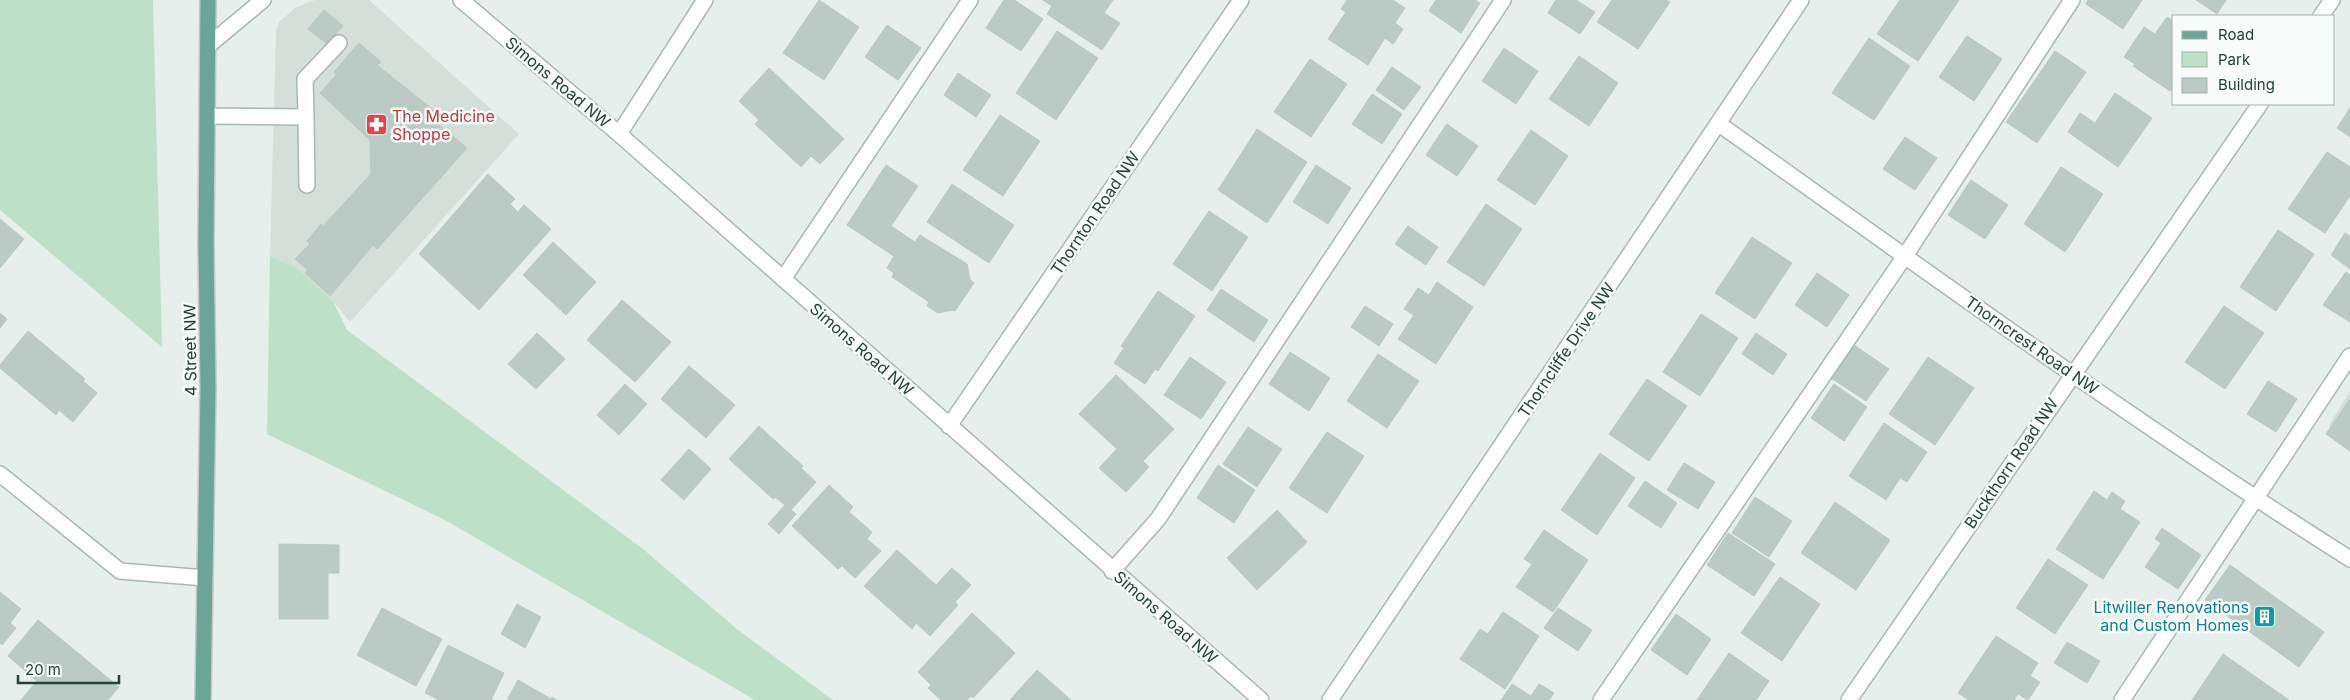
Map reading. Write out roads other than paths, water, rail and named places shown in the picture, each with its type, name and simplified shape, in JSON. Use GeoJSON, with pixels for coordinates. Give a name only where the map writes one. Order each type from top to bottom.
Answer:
{"type":"FeatureCollection","features":[{"type":"Feature","properties":{"kind":"main road","name":"4 Street NW"},"geometry":{"type":"LineString","coordinates":[[203,700],[208,397],[206,245],[208,0]]}},
{"type":"Feature","properties":{"kind":"street"},"geometry":{"type":"LineString","coordinates":[[209,45],[263,0]]}},
{"type":"Feature","properties":{"kind":"street","name":"Simons Road NW"},"geometry":{"type":"LineString","coordinates":[[461,0],[619,134],[1261,700]]}},
{"type":"Feature","properties":{"kind":"street"},"geometry":{"type":"LineString","coordinates":[[619,134],[705,0]]}},
{"type":"Feature","properties":{"kind":"street"},"geometry":{"type":"LineString","coordinates":[[783,279],[970,0]]}},
{"type":"Feature","properties":{"kind":"street","name":"Thornton Road NW"},"geometry":{"type":"LineString","coordinates":[[949,426],[1241,0]]}},
{"type":"Feature","properties":{"kind":"street"},"geometry":{"type":"LineString","coordinates":[[1112,570],[1158,519],[1503,0]]}},
{"type":"Feature","properties":{"kind":"street","name":"Thorncliffe Drive NW"},"geometry":{"type":"LineString","coordinates":[[1330,700],[1801,0]]}},
{"type":"Feature","properties":{"kind":"street"},"geometry":{"type":"LineString","coordinates":[[1601,700],[1905,256],[2072,0]]}},
{"type":"Feature","properties":{"kind":"street"},"geometry":{"type":"LineString","coordinates":[[2322,15],[2332,0]]}},
{"type":"Feature","properties":{"kind":"street"},"geometry":{"type":"LineString","coordinates":[[307,185],[305,79],[338,43]]}},
{"type":"Feature","properties":{"kind":"street","name":"Buckthorn Road NW"},"geometry":{"type":"LineString","coordinates":[[1849,700],[2259,105]]}},
{"type":"Feature","properties":{"kind":"street"},"geometry":{"type":"LineString","coordinates":[[208,116],[306,117]]}},
{"type":"Feature","properties":{"kind":"street","name":"Thorncrest Road NW"},"geometry":{"type":"LineString","coordinates":[[1719,124],[2072,374],[2254,498],[2350,559]]}},
{"type":"Feature","properties":{"kind":"street"},"geometry":{"type":"LineString","coordinates":[[2122,700],[2254,498],[2350,356]]}},
{"type":"Feature","properties":{"kind":"street"},"geometry":{"type":"LineString","coordinates":[[0,474],[120,571],[205,578]]}},
{"type":"Feature","properties":{"kind":"place","name":"The Medicine Shoppe"},"geometry":{"type":"Point","coordinates":[376,125]}},
{"type":"Feature","properties":{"kind":"place","name":"Litwiller Renovations and Custom Homes"},"geometry":{"type":"Point","coordinates":[2265,616]}}]}
